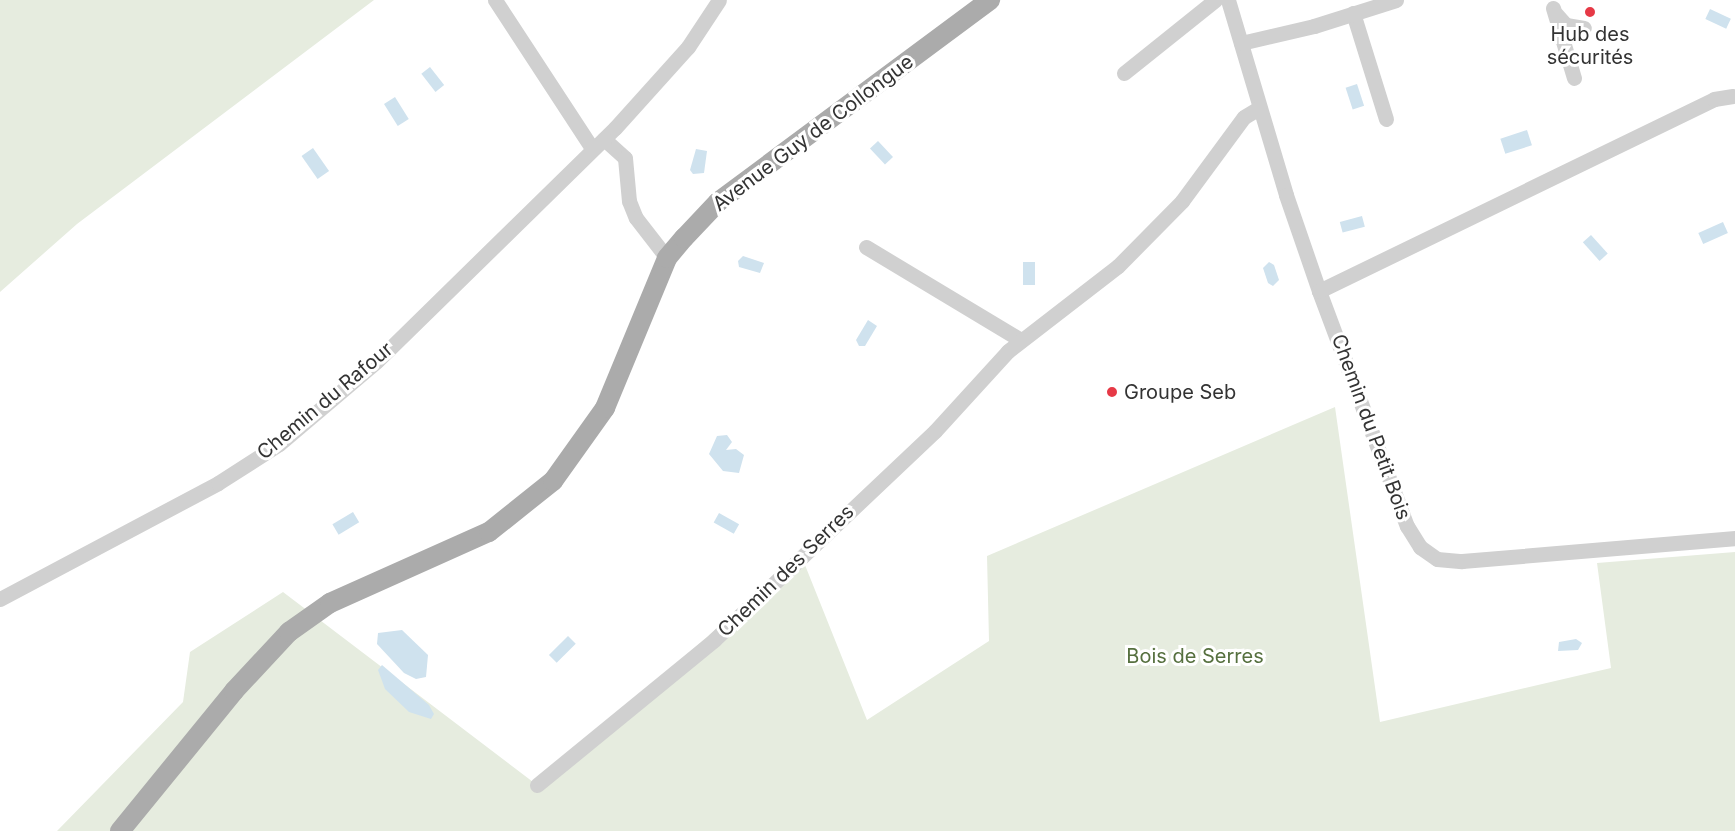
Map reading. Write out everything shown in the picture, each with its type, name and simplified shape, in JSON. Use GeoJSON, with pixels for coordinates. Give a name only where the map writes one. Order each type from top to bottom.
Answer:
{"type":"FeatureCollection","features":[{"type":"Feature","properties":{"kind":"main road","name":"Avenue Guy de Collongue"},"geometry":{"type":"LineString","coordinates":[[120,831],[234,691],[289,632],[338,599],[489,532],[553,481],[605,408],[667,258],[718,202],[990,0]]}},
{"type":"Feature","properties":{"kind":"street"},"geometry":{"type":"LineString","coordinates":[[495,0],[598,144],[625,158],[629,201],[636,218],[667,258]]}},
{"type":"Feature","properties":{"kind":"street","name":"Chemin du Rafour"},"geometry":{"type":"LineString","coordinates":[[0,599],[218,483],[279,444],[377,361],[598,144],[688,47],[719,0]]}},
{"type":"Feature","properties":{"kind":"street"},"geometry":{"type":"LineString","coordinates":[[1124,73],[1215,0]]}},
{"type":"Feature","properties":{"kind":"street","name":"Chemin du Petit Bois"},"geometry":{"type":"LineString","coordinates":[[1228,0],[1259,108],[1319,291],[1407,526],[1427,554],[1462,561],[1735,538]]}},
{"type":"Feature","properties":{"kind":"street"},"geometry":{"type":"LineString","coordinates":[[1241,43],[1396,0]]}},
{"type":"Feature","properties":{"kind":"street"},"geometry":{"type":"LineString","coordinates":[[1552,4],[1566,25],[1584,28]]}},
{"type":"Feature","properties":{"kind":"street"},"geometry":{"type":"LineString","coordinates":[[1552,4],[1574,78]]}},
{"type":"Feature","properties":{"kind":"street"},"geometry":{"type":"LineString","coordinates":[[1353,13],[1386,119]]}},
{"type":"Feature","properties":{"kind":"street"},"geometry":{"type":"LineString","coordinates":[[1319,291],[1714,99],[1734,96]]}},
{"type":"Feature","properties":{"kind":"street","name":"Chemin des Serres"},"geometry":{"type":"LineString","coordinates":[[537,786],[725,630],[935,431],[1021,340],[1118,266],[1182,201],[1240,122],[1259,108]]}},
{"type":"Feature","properties":{"kind":"street"},"geometry":{"type":"LineString","coordinates":[[866,247],[1021,340]]}},
{"type":"Feature","properties":{"kind":"green space"},"geometry":{"type":"Polygon","coordinates":[[[0,0],[374,0],[77,224],[0,292],[0,0]]]}},
{"type":"Feature","properties":{"kind":"green space","name":"Bois de Serres"},"geometry":{"type":"Polygon","coordinates":[[[1335,407],[1380,722],[1611,668],[1597,563],[1735,552],[1735,831],[57,831],[183,702],[190,652],[283,592],[537,785],[801,555],[867,720],[989,641],[987,556],[1335,407]]]}},
{"type":"Feature","properties":{"kind":"water"},"geometry":{"type":"Polygon","coordinates":[[[1710,9],[1731,19],[1726,29],[1705,19],[1710,9]]]}},
{"type":"Feature","properties":{"kind":"water"},"geometry":{"type":"Polygon","coordinates":[[[430,67],[444,85],[435,92],[421,74],[430,67]]]}},
{"type":"Feature","properties":{"kind":"water"},"geometry":{"type":"Polygon","coordinates":[[[1357,84],[1364,106],[1353,110],[1346,88],[1357,84]]]}},
{"type":"Feature","properties":{"kind":"water"},"geometry":{"type":"Polygon","coordinates":[[[395,97],[409,119],[398,126],[384,104],[395,97]]]}},
{"type":"Feature","properties":{"kind":"water"},"geometry":{"type":"Polygon","coordinates":[[[1527,130],[1532,145],[1505,154],[1500,139],[1527,130]]]}},
{"type":"Feature","properties":{"kind":"water"},"geometry":{"type":"Polygon","coordinates":[[[878,141],[893,157],[885,165],[870,149],[878,141]]]}},
{"type":"Feature","properties":{"kind":"water"},"geometry":{"type":"Polygon","coordinates":[[[313,148],[329,171],[318,179],[302,156],[313,148]]]}},
{"type":"Feature","properties":{"kind":"water"},"geometry":{"type":"Polygon","coordinates":[[[696,149],[707,151],[704,173],[693,174],[690,170],[696,149]]]}},
{"type":"Feature","properties":{"kind":"water"},"geometry":{"type":"Polygon","coordinates":[[[1362,216],[1365,227],[1343,233],[1340,222],[1362,216]]]}},
{"type":"Feature","properties":{"kind":"water"},"geometry":{"type":"Polygon","coordinates":[[[1723,222],[1728,233],[1703,244],[1698,233],[1723,222]]]}},
{"type":"Feature","properties":{"kind":"water"},"geometry":{"type":"Polygon","coordinates":[[[1591,235],[1608,254],[1600,261],[1583,242],[1591,235]]]}},
{"type":"Feature","properties":{"kind":"water"},"geometry":{"type":"Polygon","coordinates":[[[743,256],[764,263],[760,273],[739,267],[738,261],[743,256]]]}},
{"type":"Feature","properties":{"kind":"water"},"geometry":{"type":"Polygon","coordinates":[[[1023,262],[1035,262],[1035,285],[1023,285],[1023,262]]]}},
{"type":"Feature","properties":{"kind":"water"},"geometry":{"type":"Polygon","coordinates":[[[1269,262],[1274,265],[1279,280],[1273,286],[1268,283],[1263,268],[1269,262]]]}},
{"type":"Feature","properties":{"kind":"water"},"geometry":{"type":"Polygon","coordinates":[[[868,320],[877,326],[865,346],[859,346],[856,340],[868,320]]]}},
{"type":"Feature","properties":{"kind":"water"},"geometry":{"type":"Polygon","coordinates":[[[727,435],[732,442],[726,450],[736,449],[744,455],[739,473],[723,471],[709,454],[717,436],[727,435]]]}},
{"type":"Feature","properties":{"kind":"water"},"geometry":{"type":"Polygon","coordinates":[[[353,512],[359,522],[339,535],[332,524],[353,512]]]}},
{"type":"Feature","properties":{"kind":"water"},"geometry":{"type":"Polygon","coordinates":[[[719,513],[739,524],[734,534],[714,523],[719,513]]]}},
{"type":"Feature","properties":{"kind":"water"},"geometry":{"type":"Polygon","coordinates":[[[402,630],[428,655],[426,677],[416,679],[404,673],[377,644],[378,633],[402,630]]]}},
{"type":"Feature","properties":{"kind":"water"},"geometry":{"type":"Polygon","coordinates":[[[568,636],[576,644],[557,663],[549,655],[568,636]]]}},
{"type":"Feature","properties":{"kind":"water"},"geometry":{"type":"Polygon","coordinates":[[[1576,639],[1582,643],[1578,650],[1558,651],[1559,642],[1576,639]]]}},
{"type":"Feature","properties":{"kind":"water"},"geometry":{"type":"Polygon","coordinates":[[[382,665],[429,705],[434,714],[431,719],[409,712],[385,689],[378,670],[382,665]]]}},
{"type":"Feature","properties":{"kind":"place","name":"Hub des sécurités"},"geometry":{"type":"Point","coordinates":[1590,12]}},
{"type":"Feature","properties":{"kind":"place","name":"Groupe Seb"},"geometry":{"type":"Point","coordinates":[1112,392]}}]}
